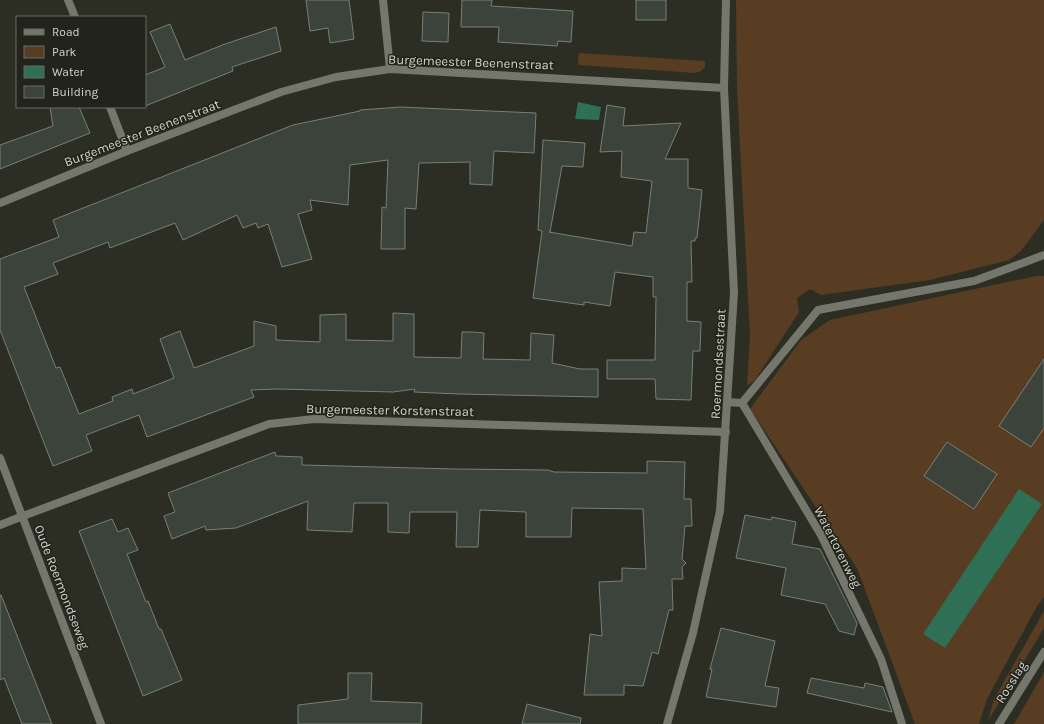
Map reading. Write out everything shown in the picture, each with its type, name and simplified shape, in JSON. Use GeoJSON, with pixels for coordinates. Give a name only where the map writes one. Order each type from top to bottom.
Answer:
{"type":"FeatureCollection","features":[{"type":"Feature","properties":{"kind":"street"},"geometry":{"type":"LineString","coordinates":[[68,0],[74,16]]}},
{"type":"Feature","properties":{"kind":"street"},"geometry":{"type":"LineString","coordinates":[[383,0],[390,69]]}},
{"type":"Feature","properties":{"kind":"street","name":"Roermondsestraat"},"geometry":{"type":"LineString","coordinates":[[667,724],[693,633],[720,511],[734,293],[724,88],[726,0]]}},
{"type":"Feature","properties":{"kind":"street","name":"Burgemeester Beenenstraat"},"geometry":{"type":"LineString","coordinates":[[0,203],[127,151],[281,92],[336,77],[390,69],[724,88]]}},
{"type":"Feature","properties":{"kind":"street"},"geometry":{"type":"LineString","coordinates":[[110,108],[127,151]]}},
{"type":"Feature","properties":{"kind":"street"},"geometry":{"type":"LineString","coordinates":[[727,402],[742,403],[818,310],[974,281],[1044,255]]}},
{"type":"Feature","properties":{"kind":"street","name":"Watertorenweg"},"geometry":{"type":"LineString","coordinates":[[742,403],[821,534],[881,659],[902,724]]}},
{"type":"Feature","properties":{"kind":"street","name":"Burgemeester Korstenstraat"},"geometry":{"type":"LineString","coordinates":[[0,524],[269,424],[314,419],[726,432]]}},
{"type":"Feature","properties":{"kind":"street","name":"Oude Roermondseweg"},"geometry":{"type":"LineString","coordinates":[[0,458],[101,724]]}},
{"type":"Feature","properties":{"kind":"street","name":"Rosslag"},"geometry":{"type":"LineString","coordinates":[[999,724],[1044,652]]}},
{"type":"Feature","properties":{"kind":"green space"},"geometry":{"type":"Polygon","coordinates":[[[736,0],[1044,0],[1044,220],[1021,251],[1009,260],[930,280],[821,295],[810,289],[797,298],[799,312],[755,380],[747,386],[750,335],[737,89],[736,0]]]}},
{"type":"Feature","properties":{"kind":"green space"},"geometry":{"type":"Polygon","coordinates":[[[579,53],[705,61],[705,67],[701,71],[695,73],[579,65],[579,53]]]}},
{"type":"Feature","properties":{"kind":"green space"},"geometry":{"type":"Polygon","coordinates":[[[1036,276],[1044,276],[1044,597],[1037,606],[987,699],[979,724],[915,724],[857,568],[750,409],[801,340],[830,320],[1036,276]]]}},
{"type":"Feature","properties":{"kind":"green space"},"geometry":{"type":"Polygon","coordinates":[[[1044,611],[1044,628],[988,721],[994,699],[1044,611]]]}},
{"type":"Feature","properties":{"kind":"green space"},"geometry":{"type":"Polygon","coordinates":[[[1044,672],[1044,724],[1014,724],[1044,672]]]}},
{"type":"Feature","properties":{"kind":"water"},"geometry":{"type":"Polygon","coordinates":[[[578,102],[601,107],[599,120],[575,119],[578,102]]]}},
{"type":"Feature","properties":{"kind":"water"},"geometry":{"type":"Polygon","coordinates":[[[1019,489],[1042,504],[945,648],[923,634],[1019,489]]]}},
{"type":"Feature","properties":{"kind":"building"},"geometry":{"type":"Polygon","coordinates":[[[306,0],[349,0],[354,39],[330,43],[328,28],[310,31],[306,0]]]}},
{"type":"Feature","properties":{"kind":"building"},"geometry":{"type":"Polygon","coordinates":[[[462,0],[492,0],[491,6],[573,11],[571,42],[558,41],[557,46],[498,42],[499,27],[461,27],[462,0]]]}},
{"type":"Feature","properties":{"kind":"building"},"geometry":{"type":"Polygon","coordinates":[[[636,0],[666,0],[666,20],[636,20],[636,0]]]}},
{"type":"Feature","properties":{"kind":"building"},"geometry":{"type":"Polygon","coordinates":[[[423,12],[449,13],[448,42],[422,41],[423,12]]]}},
{"type":"Feature","properties":{"kind":"building"},"geometry":{"type":"Polygon","coordinates":[[[170,24],[185,60],[225,44],[276,27],[281,51],[232,67],[233,71],[146,106],[146,75],[165,67],[150,32],[170,24]]]}},
{"type":"Feature","properties":{"kind":"building"},"geometry":{"type":"Polygon","coordinates":[[[607,105],[625,108],[623,126],[681,123],[665,159],[688,159],[688,188],[702,190],[697,238],[695,238],[695,241],[691,241],[692,282],[687,282],[687,321],[701,322],[700,351],[693,351],[691,400],[656,399],[655,379],[607,379],[607,360],[655,360],[656,297],[653,297],[653,277],[615,272],[610,306],[584,302],[584,305],[533,298],[542,231],[538,230],[543,140],[585,143],[583,167],[562,166],[549,232],[632,246],[634,232],[646,233],[652,181],[621,177],[622,151],[600,152],[607,105]]]}},
{"type":"Feature","properties":{"kind":"building"},"geometry":{"type":"Polygon","coordinates":[[[400,107],[536,113],[534,153],[494,151],[492,185],[470,184],[470,162],[419,163],[416,209],[405,208],[405,249],[381,249],[382,207],[386,208],[388,160],[350,165],[348,205],[310,200],[312,210],[298,214],[312,259],[282,267],[268,224],[258,228],[256,223],[243,228],[237,215],[183,240],[175,223],[110,248],[108,242],[53,263],[58,274],[24,287],[56,368],[60,367],[79,414],[113,401],[112,397],[132,389],[133,394],[174,378],[160,339],[180,331],[194,368],[254,346],[254,321],[276,326],[276,340],[320,342],[320,315],[346,314],[346,340],[393,341],[393,313],[414,314],[414,357],[461,358],[462,332],[473,332],[484,333],[483,359],[530,360],[531,333],[554,335],[552,363],[580,369],[598,369],[598,397],[414,392],[415,389],[393,392],[277,389],[251,390],[254,397],[147,437],[139,415],[86,435],[92,451],[53,466],[0,330],[0,259],[59,237],[53,220],[293,125],[360,110],[400,107]]]}},
{"type":"Feature","properties":{"kind":"building"},"geometry":{"type":"Polygon","coordinates":[[[50,108],[79,108],[90,133],[0,169],[0,145],[53,126],[50,108]]]}},
{"type":"Feature","properties":{"kind":"building"},"geometry":{"type":"Polygon","coordinates":[[[1044,359],[1044,428],[1031,447],[999,426],[1044,359]]]}},
{"type":"Feature","properties":{"kind":"building"},"geometry":{"type":"Polygon","coordinates":[[[947,442],[997,474],[974,509],[924,476],[947,442]]]}},
{"type":"Feature","properties":{"kind":"building"},"geometry":{"type":"Polygon","coordinates":[[[275,452],[276,456],[302,457],[302,465],[548,470],[554,472],[647,473],[647,461],[685,462],[684,499],[691,499],[692,526],[685,526],[682,559],[686,563],[682,567],[683,579],[672,579],[673,610],[669,610],[658,654],[652,652],[643,686],[624,685],[624,695],[584,695],[590,634],[602,636],[599,582],[622,581],[622,568],[646,569],[643,509],[572,508],[571,537],[526,537],[526,512],[480,510],[478,547],[456,547],[457,512],[410,512],[409,533],[388,532],[388,503],[354,503],[352,532],[307,530],[308,501],[236,528],[206,530],[205,526],[172,539],[164,516],[175,512],[168,493],[275,452]]]}},
{"type":"Feature","properties":{"kind":"building"},"geometry":{"type":"Polygon","coordinates":[[[745,515],[771,520],[772,517],[796,522],[792,544],[820,549],[857,623],[854,635],[839,631],[825,604],[781,595],[786,568],[736,558],[745,515]]]}},
{"type":"Feature","properties":{"kind":"building"},"geometry":{"type":"Polygon","coordinates":[[[112,519],[118,532],[128,528],[138,550],[127,554],[146,602],[148,601],[159,629],[161,629],[182,680],[143,696],[79,531],[112,519]]]}},
{"type":"Feature","properties":{"kind":"building"},"geometry":{"type":"Polygon","coordinates":[[[0,595],[52,724],[22,724],[4,678],[0,680],[0,595]]]}},
{"type":"Feature","properties":{"kind":"building"},"geometry":{"type":"Polygon","coordinates":[[[721,628],[775,641],[765,686],[779,688],[776,707],[706,697],[712,669],[710,669],[721,628]]]}},
{"type":"Feature","properties":{"kind":"building"},"geometry":{"type":"Polygon","coordinates":[[[348,673],[372,673],[371,701],[422,703],[421,724],[298,724],[298,705],[348,699],[348,673]]]}},
{"type":"Feature","properties":{"kind":"building"},"geometry":{"type":"Polygon","coordinates":[[[811,678],[864,688],[865,683],[883,687],[892,712],[807,693],[811,678]]]}},
{"type":"Feature","properties":{"kind":"building"},"geometry":{"type":"Polygon","coordinates":[[[527,704],[581,718],[580,724],[522,724],[527,704]]]}}]}
